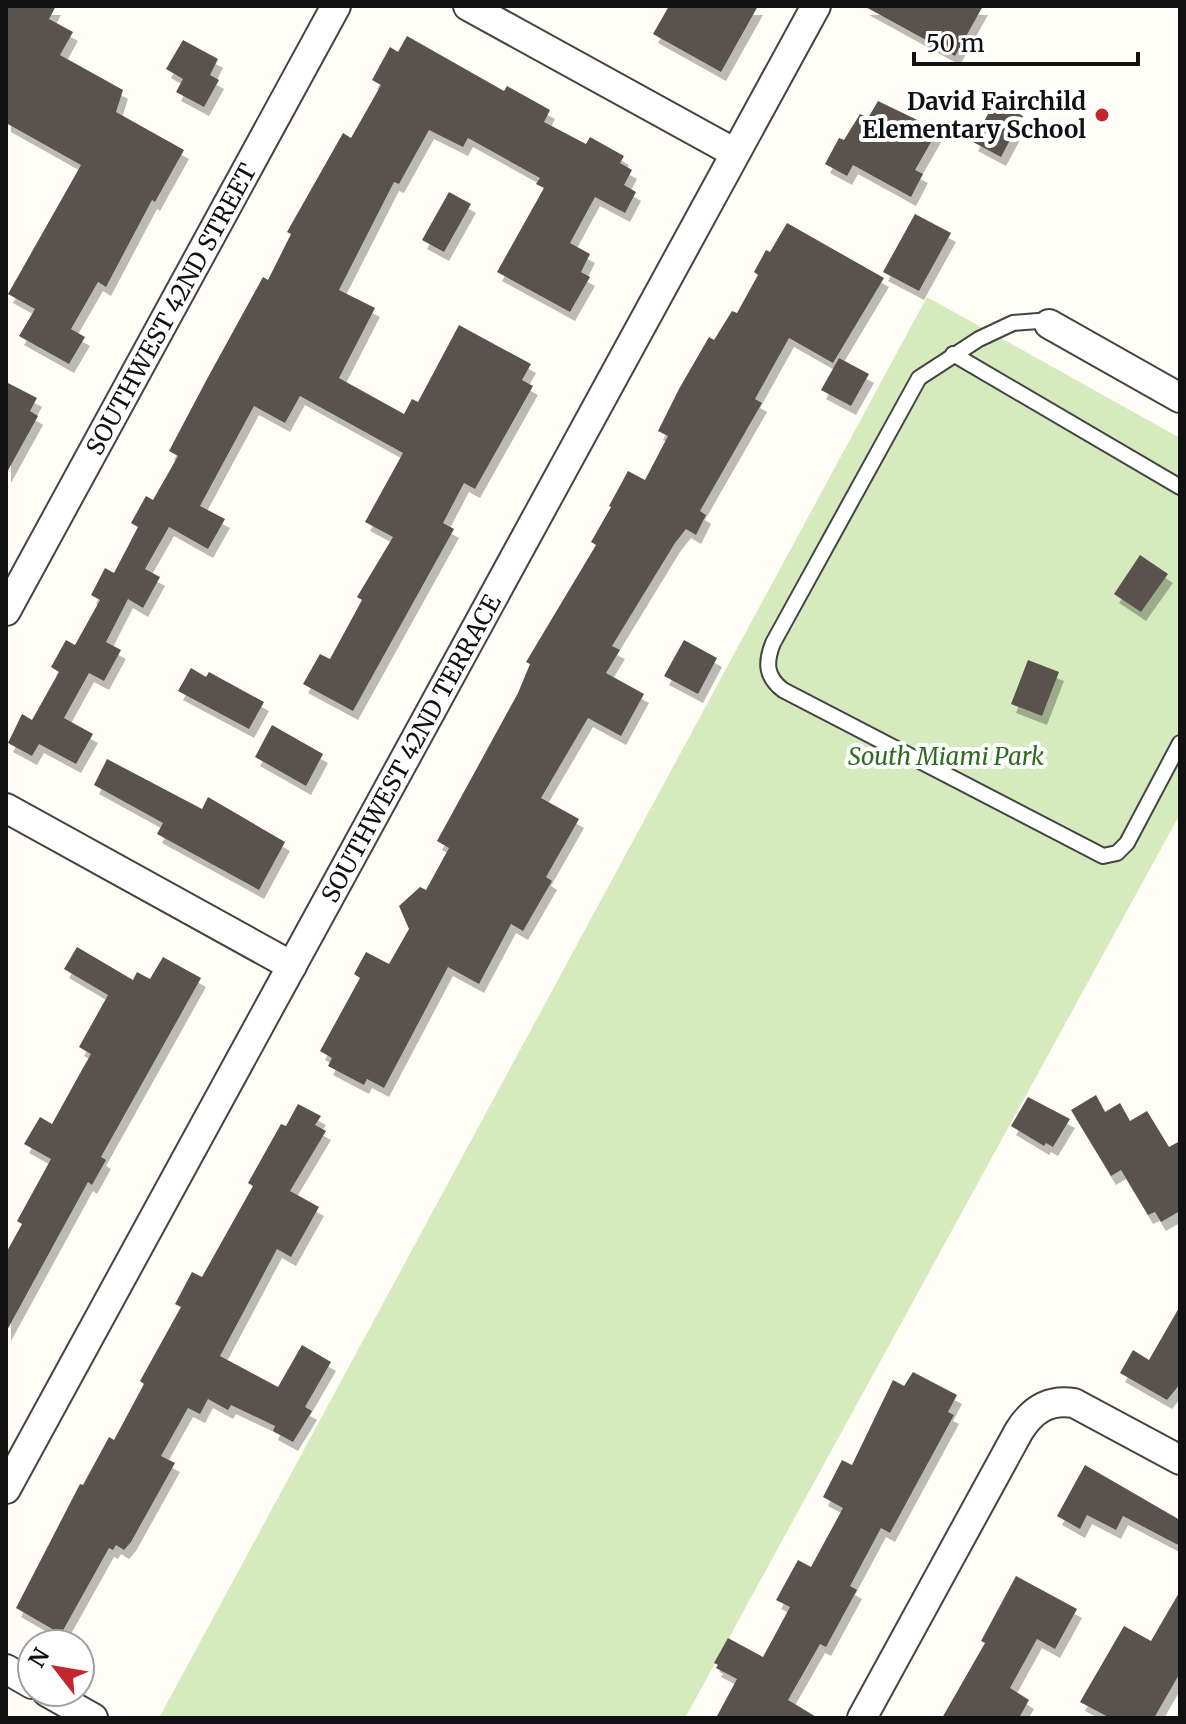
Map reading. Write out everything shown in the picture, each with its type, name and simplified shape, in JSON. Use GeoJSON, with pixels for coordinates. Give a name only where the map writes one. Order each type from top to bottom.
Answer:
{"type":"FeatureCollection","features":[{"type":"Feature","properties":{"kind":"street","name":"SOUTHWEST 42ND STREET"},"geometry":{"type":"LineString","coordinates":[[6,611],[336,6]]}},
{"type":"Feature","properties":{"kind":"street"},"geometry":{"type":"LineString","coordinates":[[468,6],[735,153]]}},
{"type":"Feature","properties":{"kind":"street","name":"SOUTHWEST 42ND TERRACE"},"geometry":{"type":"LineString","coordinates":[[6,1489],[816,6]]}},
{"type":"Feature","properties":{"kind":"street"},"geometry":{"type":"LineString","coordinates":[[1049,324],[1180,398]]}},
{"type":"Feature","properties":{"kind":"street"},"geometry":{"type":"LineString","coordinates":[[6,808],[292,966]]}},
{"type":"Feature","properties":{"kind":"street"},"geometry":{"type":"LineString","coordinates":[[862,1718],[1019,1431],[1034,1411],[1059,1402],[1081,1406],[1180,1460]]}},
{"type":"Feature","properties":{"kind":"street"},"geometry":{"type":"LineString","coordinates":[[75,1708],[93,1718]]}},
{"type":"Feature","properties":{"kind":"lane"},"geometry":{"type":"LineString","coordinates":[[1049,324],[1013,323],[953,354],[919,378],[773,643],[767,663],[772,681],[783,690],[1103,856],[1117,853],[1127,843],[1180,743]]}},
{"type":"Feature","properties":{"kind":"lane"},"geometry":{"type":"LineString","coordinates":[[953,354],[1180,487]]}},
{"type":"Feature","properties":{"kind":"green space","name":"South Miami Park"},"geometry":{"type":"Polygon","coordinates":[[[927,297],[1180,438],[1180,814],[685,1718],[159,1718],[927,297]]]}},
{"type":"Feature","properties":{"kind":"building"},"geometry":{"type":"Polygon","coordinates":[[[6,6],[56,6],[49,19],[73,32],[60,55],[123,90],[116,112],[184,150],[155,202],[152,200],[106,287],[98,282],[71,329],[85,337],[69,364],[19,336],[35,309],[8,294],[81,165],[6,123],[6,6]]]}},
{"type":"Feature","properties":{"kind":"building"},"geometry":{"type":"Polygon","coordinates":[[[669,6],[758,6],[721,72],[653,34],[669,6]]]}},
{"type":"Feature","properties":{"kind":"building"},"geometry":{"type":"Polygon","coordinates":[[[864,6],[983,6],[955,56],[864,6]]]}},
{"type":"Feature","properties":{"kind":"building"},"geometry":{"type":"Polygon","coordinates":[[[407,36],[504,91],[507,86],[550,110],[544,122],[586,144],[590,137],[624,156],[620,163],[632,170],[624,185],[636,192],[625,213],[595,197],[570,243],[590,254],[581,272],[590,277],[570,312],[497,272],[544,188],[536,184],[540,178],[468,138],[463,147],[429,130],[399,184],[394,182],[339,290],[375,308],[339,378],[404,414],[412,399],[418,402],[459,325],[531,364],[522,380],[533,386],[475,489],[464,483],[443,523],[454,529],[353,711],[303,684],[320,654],[330,659],[362,600],[357,597],[393,537],[365,522],[403,453],[300,396],[285,423],[254,406],[200,506],[225,519],[208,549],[169,527],[145,569],[160,577],[143,608],[128,599],[106,642],[121,650],[104,681],[89,673],[64,718],[93,734],[76,764],[39,744],[32,756],[8,743],[22,714],[32,720],[59,672],[51,667],[66,640],[75,645],[100,600],[91,595],[105,568],[114,573],[138,527],[131,523],[146,496],[153,500],[178,456],[169,451],[263,277],[268,280],[291,234],[287,232],[343,133],[351,138],[381,85],[372,80],[390,47],[398,52],[407,36]]]}},
{"type":"Feature","properties":{"kind":"building"},"geometry":{"type":"Polygon","coordinates":[[[183,40],[218,59],[210,75],[219,80],[204,107],[176,92],[183,79],[166,69],[183,40]]]}},
{"type":"Feature","properties":{"kind":"building"},"geometry":{"type":"Polygon","coordinates":[[[878,101],[938,130],[915,170],[923,174],[911,197],[853,165],[847,176],[825,164],[839,138],[844,140],[860,114],[868,118],[878,101]]]}},
{"type":"Feature","properties":{"kind":"building"},"geometry":{"type":"Polygon","coordinates":[[[995,101],[1023,116],[1001,157],[973,142],[995,101]]]}},
{"type":"Feature","properties":{"kind":"building"},"geometry":{"type":"Polygon","coordinates":[[[449,192],[471,204],[444,252],[422,240],[449,192]]]}},
{"type":"Feature","properties":{"kind":"building"},"geometry":{"type":"Polygon","coordinates":[[[915,214],[951,233],[919,291],[883,272],[915,214]]]}},
{"type":"Feature","properties":{"kind":"building"},"geometry":{"type":"Polygon","coordinates":[[[787,223],[884,278],[833,363],[789,338],[755,399],[762,403],[700,511],[706,515],[696,535],[686,529],[675,543],[612,646],[620,650],[606,673],[644,694],[621,736],[588,718],[541,798],[579,819],[546,877],[552,881],[523,931],[511,924],[479,984],[448,967],[384,1088],[367,1079],[364,1085],[328,1066],[332,1058],[320,1051],[360,978],[354,974],[366,952],[389,964],[409,929],[399,906],[420,887],[426,890],[449,848],[437,841],[518,693],[530,664],[526,662],[596,545],[591,542],[609,506],[628,471],[645,480],[668,436],[658,431],[679,389],[709,337],[714,340],[732,311],[737,313],[758,275],[754,272],[766,250],[770,252],[787,223]]]}},
{"type":"Feature","properties":{"kind":"building"},"geometry":{"type":"Polygon","coordinates":[[[839,358],[869,374],[851,406],[821,390],[839,358]]]}},
{"type":"Feature","properties":{"kind":"building"},"geometry":{"type":"Polygon","coordinates":[[[6,382],[37,398],[30,411],[38,416],[6,474],[6,382]]]}},
{"type":"Feature","properties":{"kind":"building"},"geometry":{"type":"Polygon","coordinates":[[[1140,555],[1168,574],[1141,612],[1114,594],[1140,555]]]}},
{"type":"Feature","properties":{"kind":"building"},"geometry":{"type":"Polygon","coordinates":[[[684,640],[717,658],[698,694],[664,676],[684,640]]]}},
{"type":"Feature","properties":{"kind":"building"},"geometry":{"type":"Polygon","coordinates":[[[1028,660],[1059,672],[1042,716],[1011,704],[1028,660]]]}},
{"type":"Feature","properties":{"kind":"building"},"geometry":{"type":"Polygon","coordinates":[[[191,668],[206,677],[209,672],[264,702],[249,729],[178,691],[191,668]]]}},
{"type":"Feature","properties":{"kind":"building"},"geometry":{"type":"Polygon","coordinates":[[[272,725],[323,754],[306,786],[255,757],[272,725]]]}},
{"type":"Feature","properties":{"kind":"building"},"geometry":{"type":"Polygon","coordinates":[[[107,759],[202,809],[208,797],[285,842],[259,890],[157,834],[163,823],[94,785],[107,759]]]}},
{"type":"Feature","properties":{"kind":"building"},"geometry":{"type":"Polygon","coordinates":[[[77,947],[133,980],[137,972],[150,979],[163,957],[201,978],[101,1157],[106,1160],[92,1185],[88,1182],[6,1332],[6,1253],[22,1224],[17,1221],[51,1159],[24,1144],[40,1117],[52,1124],[91,1054],[79,1047],[108,995],[64,969],[77,947]]]}},
{"type":"Feature","properties":{"kind":"building"},"geometry":{"type":"Polygon","coordinates":[[[1096,1095],[1105,1112],[1120,1103],[1130,1121],[1147,1111],[1169,1147],[1180,1141],[1180,1211],[1161,1222],[1155,1212],[1148,1215],[1121,1170],[1111,1176],[1071,1110],[1096,1095]]]}},
{"type":"Feature","properties":{"kind":"building"},"geometry":{"type":"Polygon","coordinates":[[[1028,1097],[1070,1119],[1053,1147],[1046,1143],[1044,1146],[1011,1126],[1028,1097]]]}},
{"type":"Feature","properties":{"kind":"building"},"geometry":{"type":"Polygon","coordinates":[[[298,1104],[321,1116],[315,1125],[326,1131],[290,1191],[319,1207],[291,1257],[277,1249],[220,1356],[278,1387],[302,1345],[331,1362],[305,1407],[312,1411],[293,1442],[273,1431],[275,1426],[231,1405],[228,1410],[208,1399],[200,1414],[188,1408],[161,1456],[175,1463],[131,1542],[124,1550],[116,1545],[113,1550],[109,1548],[64,1628],[51,1628],[16,1608],[80,1484],[83,1485],[109,1437],[114,1440],[144,1384],[140,1381],[181,1307],[175,1304],[192,1272],[202,1277],[253,1186],[248,1183],[281,1124],[286,1126],[298,1104]]]}},
{"type":"Feature","properties":{"kind":"building"},"geometry":{"type":"Polygon","coordinates":[[[1180,1306],[1180,1384],[1167,1400],[1120,1373],[1133,1350],[1149,1360],[1180,1306]]]}},
{"type":"Feature","properties":{"kind":"building"},"geometry":{"type":"Polygon","coordinates":[[[913,1372],[957,1395],[948,1412],[954,1415],[890,1533],[881,1528],[850,1586],[857,1590],[826,1647],[820,1644],[788,1700],[818,1718],[716,1718],[737,1679],[716,1668],[718,1665],[714,1663],[728,1638],[763,1657],[790,1607],[776,1600],[798,1560],[811,1567],[843,1508],[823,1497],[842,1460],[852,1465],[893,1380],[904,1386],[913,1372]]]}},
{"type":"Feature","properties":{"kind":"building"},"geometry":{"type":"Polygon","coordinates":[[[1085,1465],[1180,1520],[1180,1546],[1123,1516],[1116,1530],[1087,1515],[1080,1529],[1057,1516],[1085,1465]]]}},
{"type":"Feature","properties":{"kind":"building"},"geometry":{"type":"Polygon","coordinates":[[[1016,1576],[1077,1609],[1055,1649],[1037,1639],[1010,1688],[1029,1700],[1019,1718],[942,1718],[985,1643],[981,1641],[1016,1576]]]}},
{"type":"Feature","properties":{"kind":"building"},"geometry":{"type":"Polygon","coordinates":[[[1180,1591],[1180,1673],[1154,1718],[1110,1718],[1080,1702],[1124,1626],[1151,1641],[1180,1591]]]}},
{"type":"Feature","properties":{"kind":"place","name":"David Fairchild Elementary School"},"geometry":{"type":"Point","coordinates":[1102,115]}}]}
